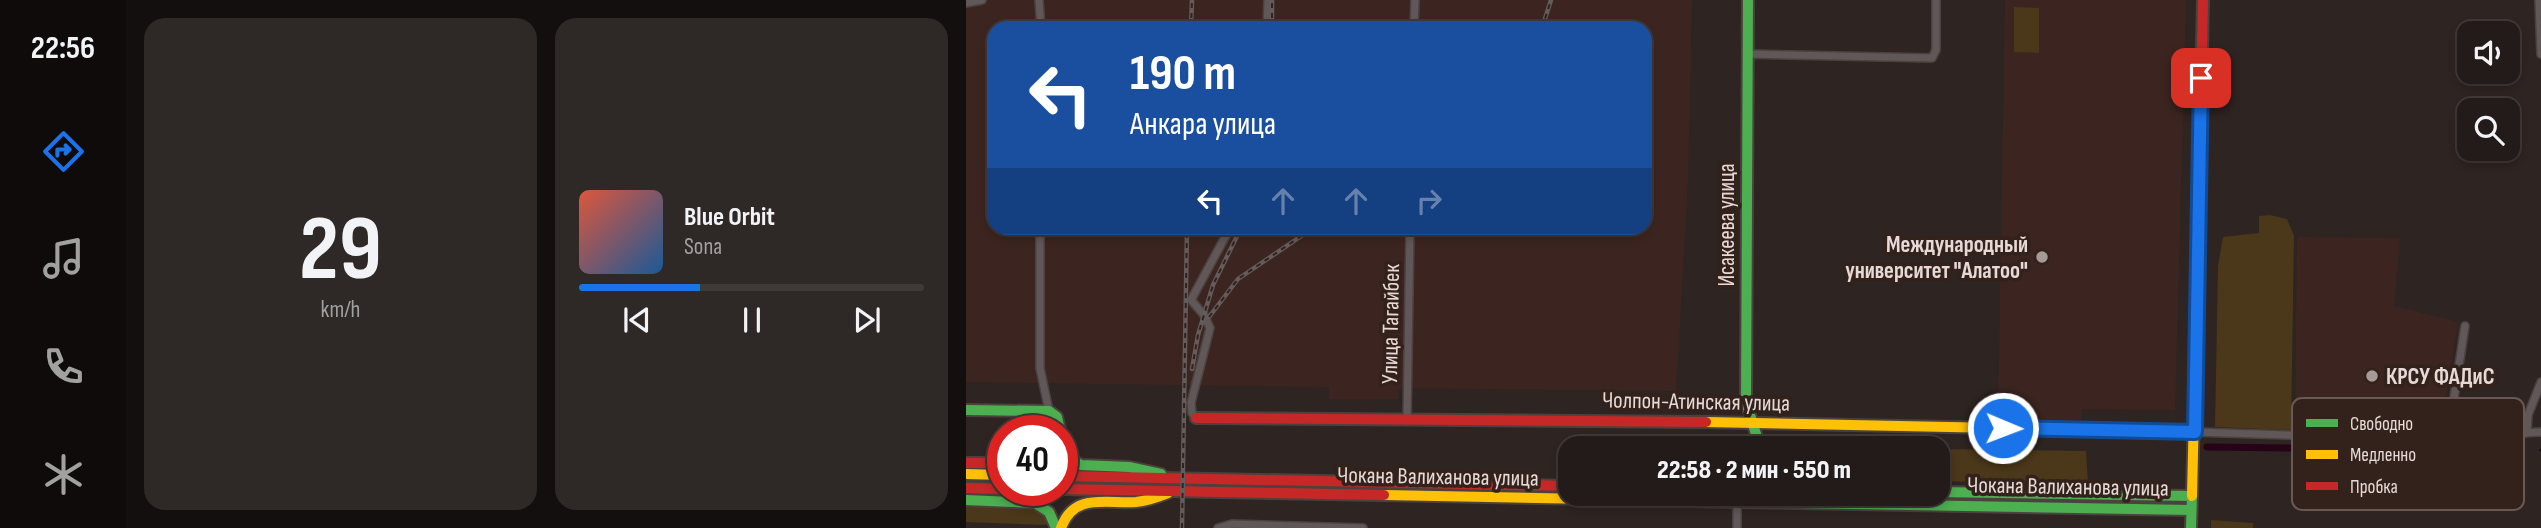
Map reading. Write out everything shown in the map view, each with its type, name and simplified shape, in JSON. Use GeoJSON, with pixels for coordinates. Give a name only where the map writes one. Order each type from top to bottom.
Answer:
{"type":"FeatureCollection","features":[{"type":"Feature","properties":{"kind":"main road","name":"Исакеева улица"},"geometry":{"type":"LineString","coordinates":[[1748,0],[1746,402],[1756,436]]}},
{"type":"Feature","properties":{"kind":"main road"},"geometry":{"type":"LineString","coordinates":[[2191,528],[2203,0]]}},
{"type":"Feature","properties":{"kind":"main road"},"geometry":{"type":"LineString","coordinates":[[966,410],[1049,411],[1054,415]]}},
{"type":"Feature","properties":{"kind":"main road","name":"Чолпон-Атинская улица"},"geometry":{"type":"LineString","coordinates":[[1196,418],[1752,422],[2195,432]]}},
{"type":"Feature","properties":{"kind":"main road"},"geometry":{"type":"LineString","coordinates":[[1078,462],[1143,469],[1174,485]]}},
{"type":"Feature","properties":{"kind":"main road"},"geometry":{"type":"LineString","coordinates":[[966,463],[987,463]]}},
{"type":"Feature","properties":{"kind":"main road"},"geometry":{"type":"LineString","coordinates":[[966,474],[987,475]]}},
{"type":"Feature","properties":{"kind":"main road","name":"Чокана Валиханова улица"},"geometry":{"type":"LineString","coordinates":[[1078,477],[1174,485],[1558,500]]}},
{"type":"Feature","properties":{"kind":"main road"},"geometry":{"type":"LineString","coordinates":[[1059,528],[1067,512],[1083,503],[1141,502],[1174,485]]}},
{"type":"Feature","properties":{"kind":"main road","name":"Чокана Валиханова улица"},"geometry":{"type":"LineString","coordinates":[[1078,488],[1174,485],[1558,486]]}},
{"type":"Feature","properties":{"kind":"main road"},"geometry":{"type":"LineString","coordinates":[[1539,500],[1540,485]]}},
{"type":"Feature","properties":{"kind":"main road"},"geometry":{"type":"LineString","coordinates":[[966,488],[987,489]]}},
{"type":"Feature","properties":{"kind":"main road","name":"Чокана Валиханова улица"},"geometry":{"type":"LineString","coordinates":[[1950,492],[2192,496]]}},
{"type":"Feature","properties":{"kind":"main road"},"geometry":{"type":"LineString","coordinates":[[966,500],[1035,503],[1045,506],[1059,528]]}},
{"type":"Feature","properties":{"kind":"main road","name":"Чокана Валиханова улица"},"geometry":{"type":"LineString","coordinates":[[1950,505],[2191,510]]}},
{"type":"Feature","properties":{"kind":"street"},"geometry":{"type":"LineString","coordinates":[[966,3],[982,0]]}},
{"type":"Feature","properties":{"kind":"street"},"geometry":{"type":"LineString","coordinates":[[1039,0],[1040,21]]}},
{"type":"Feature","properties":{"kind":"street"},"geometry":{"type":"LineString","coordinates":[[1267,21],[1268,0]]}},
{"type":"Feature","properties":{"kind":"street"},"geometry":{"type":"LineString","coordinates":[[1414,21],[1415,0]]}},
{"type":"Feature","properties":{"kind":"street"},"geometry":{"type":"LineString","coordinates":[[1748,54],[1932,58],[1936,50],[1936,0]]}},
{"type":"Feature","properties":{"kind":"street"},"geometry":{"type":"LineString","coordinates":[[2539,0],[2541,54]]}},
{"type":"Feature","properties":{"kind":"street"},"geometry":{"type":"LineString","coordinates":[[1040,235],[1040,368],[1049,411]]}},
{"type":"Feature","properties":{"kind":"street"},"geometry":{"type":"LineString","coordinates":[[1196,418],[1192,413],[1191,403],[1210,328],[1204,315],[1191,300],[1226,235]]}},
{"type":"Feature","properties":{"kind":"street","name":"Улица Тагайбек"},"geometry":{"type":"LineString","coordinates":[[1407,421],[1410,235]]}},
{"type":"Feature","properties":{"kind":"street"},"geometry":{"type":"LineString","coordinates":[[2454,398],[2465,326]]}},
{"type":"Feature","properties":{"kind":"street"},"geometry":{"type":"LineString","coordinates":[[2534,433],[2528,415],[2541,382]]}},
{"type":"Feature","properties":{"kind":"street"},"geometry":{"type":"LineString","coordinates":[[2195,432],[2292,435]]}},
{"type":"Feature","properties":{"kind":"street"},"geometry":{"type":"LineString","coordinates":[[1737,506],[1737,528]]}},
{"type":"Feature","properties":{"kind":"street"},"geometry":{"type":"LineString","coordinates":[[1218,528],[1232,524],[1363,528]]}},
{"type":"Feature","properties":{"kind":"shaded area"},"geometry":{"type":"Polygon","coordinates":[[[966,0],[1692,0],[1688,180],[1676,391],[1399,388],[1398,399],[1329,399],[1329,387],[966,382],[966,0]]]}},
{"type":"Feature","properties":{"kind":"shaded area"},"geometry":{"type":"Polygon","coordinates":[[[2005,0],[2186,0],[2175,410],[2082,409],[2081,420],[1998,419],[2005,0]]]}},
{"type":"Feature","properties":{"kind":"shaded area"},"geometry":{"type":"Polygon","coordinates":[[[2014,7],[2039,8],[2039,53],[2014,52],[2014,7]]]}},
{"type":"Feature","properties":{"kind":"shaded area"},"geometry":{"type":"Polygon","coordinates":[[[2270,215],[2287,219],[2294,236],[2291,430],[2215,427],[2218,266],[2223,237],[2259,233],[2259,216],[2270,215]]]}},
{"type":"Feature","properties":{"kind":"shaded area","name":"КРСУ ФАДиС"},"geometry":{"type":"Polygon","coordinates":[[[2297,237],[2400,238],[2394,306],[2458,322],[2446,398],[2295,398],[2297,237]]]}},
{"type":"Feature","properties":{"kind":"shaded area"},"geometry":{"type":"Polygon","coordinates":[[[1950,449],[2086,451],[2088,484],[1950,481],[1950,449]]]}},
{"type":"Feature","properties":{"kind":"shaded area"},"geometry":{"type":"Polygon","coordinates":[[[966,503],[1041,508],[1049,522],[1045,525],[966,522],[966,503]]]}},
{"type":"Feature","properties":{"kind":"shaded area"},"geometry":{"type":"Polygon","coordinates":[[[2211,520],[2253,523],[2253,528],[2211,528],[2211,520]]]}},
{"type":"Feature","properties":{"kind":"waterway"},"geometry":{"type":"LineString","coordinates":[[2207,447],[2292,448]]}},
{"type":"Feature","properties":{"kind":"railway"},"geometry":{"type":"LineString","coordinates":[[1191,21],[1192,0]]}},
{"type":"Feature","properties":{"kind":"railway"},"geometry":{"type":"LineString","coordinates":[[1272,0],[1272,21]]}},
{"type":"Feature","properties":{"kind":"railway"},"geometry":{"type":"LineString","coordinates":[[1544,21],[1551,0]]}},
{"type":"Feature","properties":{"kind":"railway"},"geometry":{"type":"LineString","coordinates":[[1182,528],[1187,235]]}},
{"type":"Feature","properties":{"kind":"railway"},"geometry":{"type":"LineString","coordinates":[[1192,369],[1198,335],[1213,285],[1238,235]]}},
{"type":"Feature","properties":{"kind":"railway"},"geometry":{"type":"LineString","coordinates":[[1209,317],[1238,279],[1303,235]]}},
{"type":"Feature","properties":{"kind":"traffic: fast"},"geometry":{"type":"LineString","coordinates":[[1748,0],[1746,402],[1756,436]]}},
{"type":"Feature","properties":{"kind":"traffic: fast"},"geometry":{"type":"LineString","coordinates":[[966,410],[1049,411],[1054,415]]}},
{"type":"Feature","properties":{"kind":"traffic: fast"},"geometry":{"type":"LineString","coordinates":[[1078,463],[1129,467],[1161,474]]}},
{"type":"Feature","properties":{"kind":"traffic: fast"},"geometry":{"type":"LineString","coordinates":[[1950,492],[2192,496],[2191,528]]}},
{"type":"Feature","properties":{"kind":"traffic: fast"},"geometry":{"type":"LineString","coordinates":[[966,500],[1035,503],[1049,512],[1056,528]]}},
{"type":"Feature","properties":{"kind":"traffic: fast"},"geometry":{"type":"LineString","coordinates":[[1950,506],[2191,510]]}},
{"type":"Feature","properties":{"kind":"traffic: slow"},"geometry":{"type":"LineString","coordinates":[[2192,496],[2199,197]]}},
{"type":"Feature","properties":{"kind":"traffic: slow"},"geometry":{"type":"LineString","coordinates":[[1706,422],[2195,432]]}},
{"type":"Feature","properties":{"kind":"traffic: slow"},"geometry":{"type":"LineString","coordinates":[[966,474],[987,475]]}},
{"type":"Feature","properties":{"kind":"traffic: slow"},"geometry":{"type":"LineString","coordinates":[[1061,528],[1074,509],[1083,504],[1140,501],[1168,493]]}},
{"type":"Feature","properties":{"kind":"traffic: slow"},"geometry":{"type":"LineString","coordinates":[[1384,495],[1558,498]]}},
{"type":"Feature","properties":{"kind":"traffic: jam"},"geometry":{"type":"LineString","coordinates":[[2199,197],[2203,0]]}},
{"type":"Feature","properties":{"kind":"traffic: jam"},"geometry":{"type":"LineString","coordinates":[[1196,418],[1706,422]]}},
{"type":"Feature","properties":{"kind":"traffic: jam"},"geometry":{"type":"LineString","coordinates":[[966,463],[987,463]]}},
{"type":"Feature","properties":{"kind":"traffic: jam"},"geometry":{"type":"LineString","coordinates":[[1078,476],[1558,486]]}},
{"type":"Feature","properties":{"kind":"traffic: jam"},"geometry":{"type":"LineString","coordinates":[[966,488],[987,489]]}},
{"type":"Feature","properties":{"kind":"traffic: jam"},"geometry":{"type":"LineString","coordinates":[[1078,489],[1384,495]]}},
{"type":"Feature","properties":{"kind":"place","name":"Международный университет \"Алатоо\""},"geometry":{"type":"Point","coordinates":[2042,257]}},
{"type":"Feature","properties":{"kind":"place","name":"КРСУ ФАДиС"},"geometry":{"type":"Point","coordinates":[2372,376]}},
{"type":"Feature","properties":{"kind":"route"},"geometry":{"type":"LineString","coordinates":[[2003,428],[2195,432],[2201,78]]}}]}
